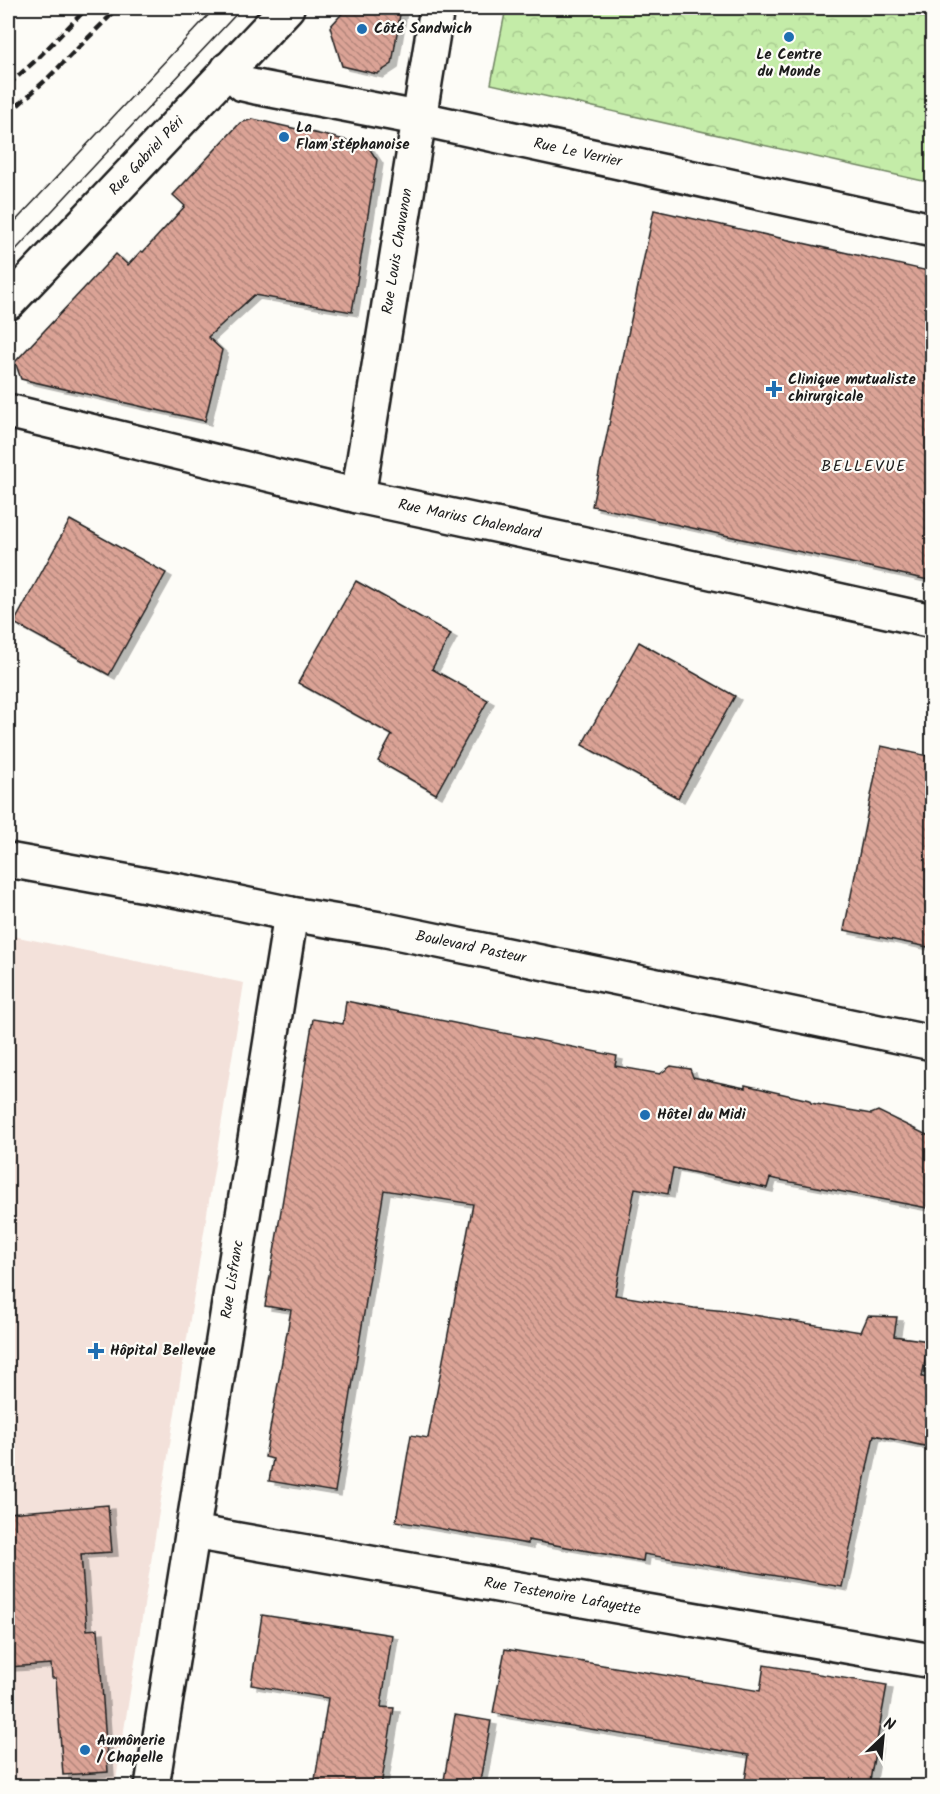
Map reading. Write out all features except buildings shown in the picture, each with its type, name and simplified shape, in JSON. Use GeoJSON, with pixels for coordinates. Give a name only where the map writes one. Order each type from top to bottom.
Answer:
{"type":"FeatureCollection","features":[{"type":"Feature","properties":{"kind":"street","name":"Rue Gabriel Péri"},"geometry":{"type":"LineString","coordinates":[[8,303],[286,8]]}},
{"type":"Feature","properties":{"kind":"street","name":"Rue Louis Chavanon"},"geometry":{"type":"LineString","coordinates":[[358,496],[417,118],[437,8]]}},
{"type":"Feature","properties":{"kind":"street","name":"Rue Le Verrier"},"geometry":{"type":"LineString","coordinates":[[228,69],[243,84],[256,87],[417,118],[933,231]]}},
{"type":"Feature","properties":{"kind":"street","name":"Rue Marius Chalendard"},"geometry":{"type":"LineString","coordinates":[[8,411],[358,496],[933,621]]}},
{"type":"Feature","properties":{"kind":"street","name":"Boulevard Pasteur"},"geometry":{"type":"LineString","coordinates":[[8,860],[291,915],[386,930],[933,1043]]}},
{"type":"Feature","properties":{"kind":"street","name":"Rue Lisfranc"},"geometry":{"type":"LineString","coordinates":[[152,1786],[291,915]]}},
{"type":"Feature","properties":{"kind":"street","name":"Rue Testenoire Lafayette"},"geometry":{"type":"LineString","coordinates":[[193,1532],[933,1661]]}},
{"type":"Feature","properties":{"kind":"shaded area","name":"Hôpital Bellevue"},"geometry":{"type":"Polygon","coordinates":[[[8,935],[244,983],[115,1786],[8,1786],[8,935]]]}},
{"type":"Feature","properties":{"kind":"green space"},"geometry":{"type":"Polygon","coordinates":[[[506,8],[932,8],[932,183],[491,84],[506,8]]]}},
{"type":"Feature","properties":{"kind":"tram line"},"geometry":{"type":"LineString","coordinates":[[8,229],[215,8]]}},
{"type":"Feature","properties":{"kind":"tram line"},"geometry":{"type":"LineString","coordinates":[[8,258],[242,8]]}},
{"type":"Feature","properties":{"kind":"railway"},"geometry":{"type":"LineString","coordinates":[[8,85],[87,8]]}},
{"type":"Feature","properties":{"kind":"railway"},"geometry":{"type":"LineString","coordinates":[[8,114],[47,79],[118,8]]}},
{"type":"Feature","properties":{"kind":"place","name":"Côté Sandwich"},"geometry":{"type":"Point","coordinates":[362,29]}},
{"type":"Feature","properties":{"kind":"place","name":"Le Centre du Monde"},"geometry":{"type":"Point","coordinates":[789,37]}},
{"type":"Feature","properties":{"kind":"place","name":"La Flam'stéphanoise"},"geometry":{"type":"Point","coordinates":[284,137]}},
{"type":"Feature","properties":{"kind":"place","name":"Clinique mutualiste chirurgicale"},"geometry":{"type":"Point","coordinates":[774,389]}},
{"type":"Feature","properties":{"kind":"place","name":"Hôtel du Midi"},"geometry":{"type":"Point","coordinates":[645,1115]}},
{"type":"Feature","properties":{"kind":"place","name":"Hôpital Bellevue"},"geometry":{"type":"Point","coordinates":[96,1351]}},
{"type":"Feature","properties":{"kind":"place","name":"Aumônerie / Chapelle"},"geometry":{"type":"Point","coordinates":[85,1750]}},
{"type":"Feature","properties":{"kind":"district","name":"BELLEVUE"},"geometry":{"type":"Point","coordinates":[864,466]}}]}
